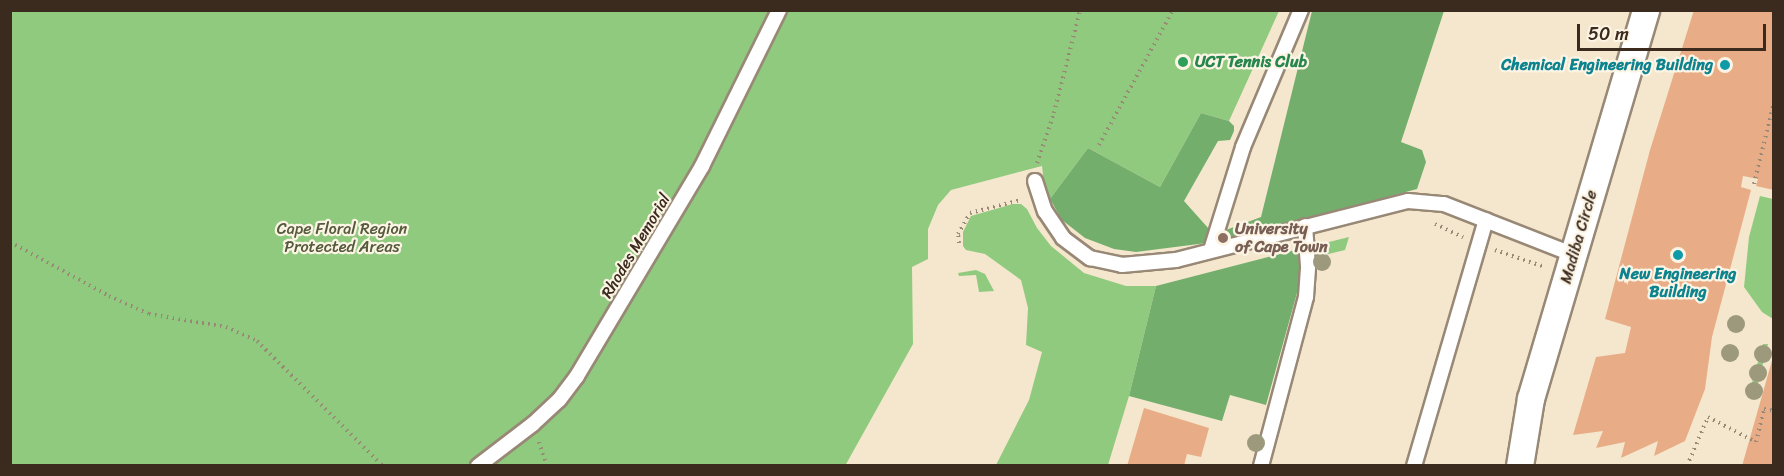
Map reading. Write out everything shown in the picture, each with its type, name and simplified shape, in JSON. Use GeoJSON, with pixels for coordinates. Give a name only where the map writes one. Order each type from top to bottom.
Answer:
{"type":"FeatureCollection","features":[{"type":"Feature","properties":{"kind":"street","name":"Madiba Circle"},"geometry":{"type":"LineString","coordinates":[[1520,465],[1531,399],[1646,10]]}},
{"type":"Feature","properties":{"kind":"lane","name":"Rhodes Memorial"},"geometry":{"type":"LineString","coordinates":[[478,465],[533,424],[559,400],[577,376],[702,166],[779,10]]}},
{"type":"Feature","properties":{"kind":"lane"},"geometry":{"type":"LineString","coordinates":[[1211,250],[1244,147],[1301,10]]}},
{"type":"Feature","properties":{"kind":"lane"},"geometry":{"type":"LineString","coordinates":[[1035,181],[1042,205],[1053,226],[1074,248],[1090,258],[1115,264],[1143,265],[1408,201],[1444,204],[1574,255]]}},
{"type":"Feature","properties":{"kind":"lane"},"geometry":{"type":"LineString","coordinates":[[1414,465],[1486,220]]}},
{"type":"Feature","properties":{"kind":"lane"},"geometry":{"type":"LineString","coordinates":[[1261,465],[1306,297],[1308,266],[1305,226]]}},
{"type":"Feature","properties":{"kind":"path"},"geometry":{"type":"LineString","coordinates":[[1035,181],[1035,167],[1060,91],[1080,10]]}},
{"type":"Feature","properties":{"kind":"path"},"geometry":{"type":"LineString","coordinates":[[1099,144],[1173,10]]}},
{"type":"Feature","properties":{"kind":"path"},"geometry":{"type":"LineString","coordinates":[[1754,184],[1773,102]]}},
{"type":"Feature","properties":{"kind":"path"},"geometry":{"type":"LineString","coordinates":[[10,242],[109,296],[149,314],[226,327],[257,341],[383,465]]}},
{"type":"Feature","properties":{"kind":"path"},"geometry":{"type":"LineString","coordinates":[[1687,465],[1708,417],[1756,442],[1764,409],[1773,411]]}},
{"type":"Feature","properties":{"kind":"green space","name":"Cape Floral Region Protected Areas"},"geometry":{"type":"Polygon","coordinates":[[[10,11],[1279,11],[1229,121],[1201,113],[1160,187],[1088,148],[1050,199],[1044,183],[1042,166],[951,190],[938,205],[928,229],[928,259],[912,267],[913,344],[845,466],[11,465],[10,11]]]}},
{"type":"Feature","properties":{"kind":"green space"},"geometry":{"type":"Polygon","coordinates":[[[1312,11],[1444,11],[1401,142],[1422,150],[1426,162],[1417,189],[1222,241],[1136,252],[1114,249],[1085,238],[1062,220],[1050,199],[1088,148],[1160,187],[1201,113],[1229,121],[1234,126],[1234,131],[1230,140],[1218,141],[1184,201],[1209,229],[1226,230],[1261,217],[1312,11]]]}},
{"type":"Feature","properties":{"kind":"green space"},"geometry":{"type":"Polygon","coordinates":[[[1760,196],[1773,199],[1773,319],[1762,312],[1744,287],[1749,237],[1760,196]]]}},
{"type":"Feature","properties":{"kind":"green space"},"geometry":{"type":"Polygon","coordinates":[[[1013,204],[1021,204],[1027,209],[1037,228],[1051,246],[1084,273],[1126,286],[1156,286],[1129,396],[1108,465],[996,465],[1029,400],[1042,352],[1026,345],[1028,308],[1021,280],[985,254],[966,250],[963,246],[963,232],[971,216],[1013,204]]]}},
{"type":"Feature","properties":{"kind":"green space"},"geometry":{"type":"Polygon","coordinates":[[[1349,237],[1345,250],[1312,258],[1313,246],[1349,237]]]}},
{"type":"Feature","properties":{"kind":"green space"},"geometry":{"type":"Polygon","coordinates":[[[1299,249],[1302,260],[1297,293],[1266,405],[1230,395],[1222,421],[1129,396],[1156,286],[1299,249]]]}},
{"type":"Feature","properties":{"kind":"green space"},"geometry":{"type":"Polygon","coordinates":[[[976,270],[985,274],[994,291],[979,292],[976,275],[959,276],[958,273],[976,270]]]}},
{"type":"Feature","properties":{"kind":"green space"},"geometry":{"type":"Polygon","coordinates":[[[1763,344],[1768,344],[1754,399],[1749,393],[1763,344]]]}},
{"type":"Feature","properties":{"kind":"building","name":"New Engineering Building"},"geometry":{"type":"Polygon","coordinates":[[[1694,10],[1774,10],[1774,190],[1756,186],[1758,179],[1743,176],[1741,187],[1751,190],[1712,337],[1705,389],[1685,441],[1654,456],[1658,441],[1621,458],[1625,442],[1596,448],[1603,431],[1573,435],[1596,357],[1625,353],[1631,327],[1605,319],[1650,150],[1694,10]]]}},
{"type":"Feature","properties":{"kind":"building"},"geometry":{"type":"Polygon","coordinates":[[[1773,357],[1774,466],[1742,466],[1773,357]]]}},
{"type":"Feature","properties":{"kind":"building"},"geometry":{"type":"Polygon","coordinates":[[[1144,408],[1209,428],[1201,457],[1187,454],[1184,466],[1127,466],[1144,408]]]}},
{"type":"Feature","properties":{"kind":"place","name":"UCT Tennis Club"},"geometry":{"type":"Point","coordinates":[1183,62]}},
{"type":"Feature","properties":{"kind":"place","name":"Chemical Engineering Building"},"geometry":{"type":"Point","coordinates":[1725,65]}},
{"type":"Feature","properties":{"kind":"place","name":"University of Cape Town"},"geometry":{"type":"Point","coordinates":[1223,238]}},
{"type":"Feature","properties":{"kind":"place","name":"New Engineering Building"},"geometry":{"type":"Point","coordinates":[1678,255]}}]}
